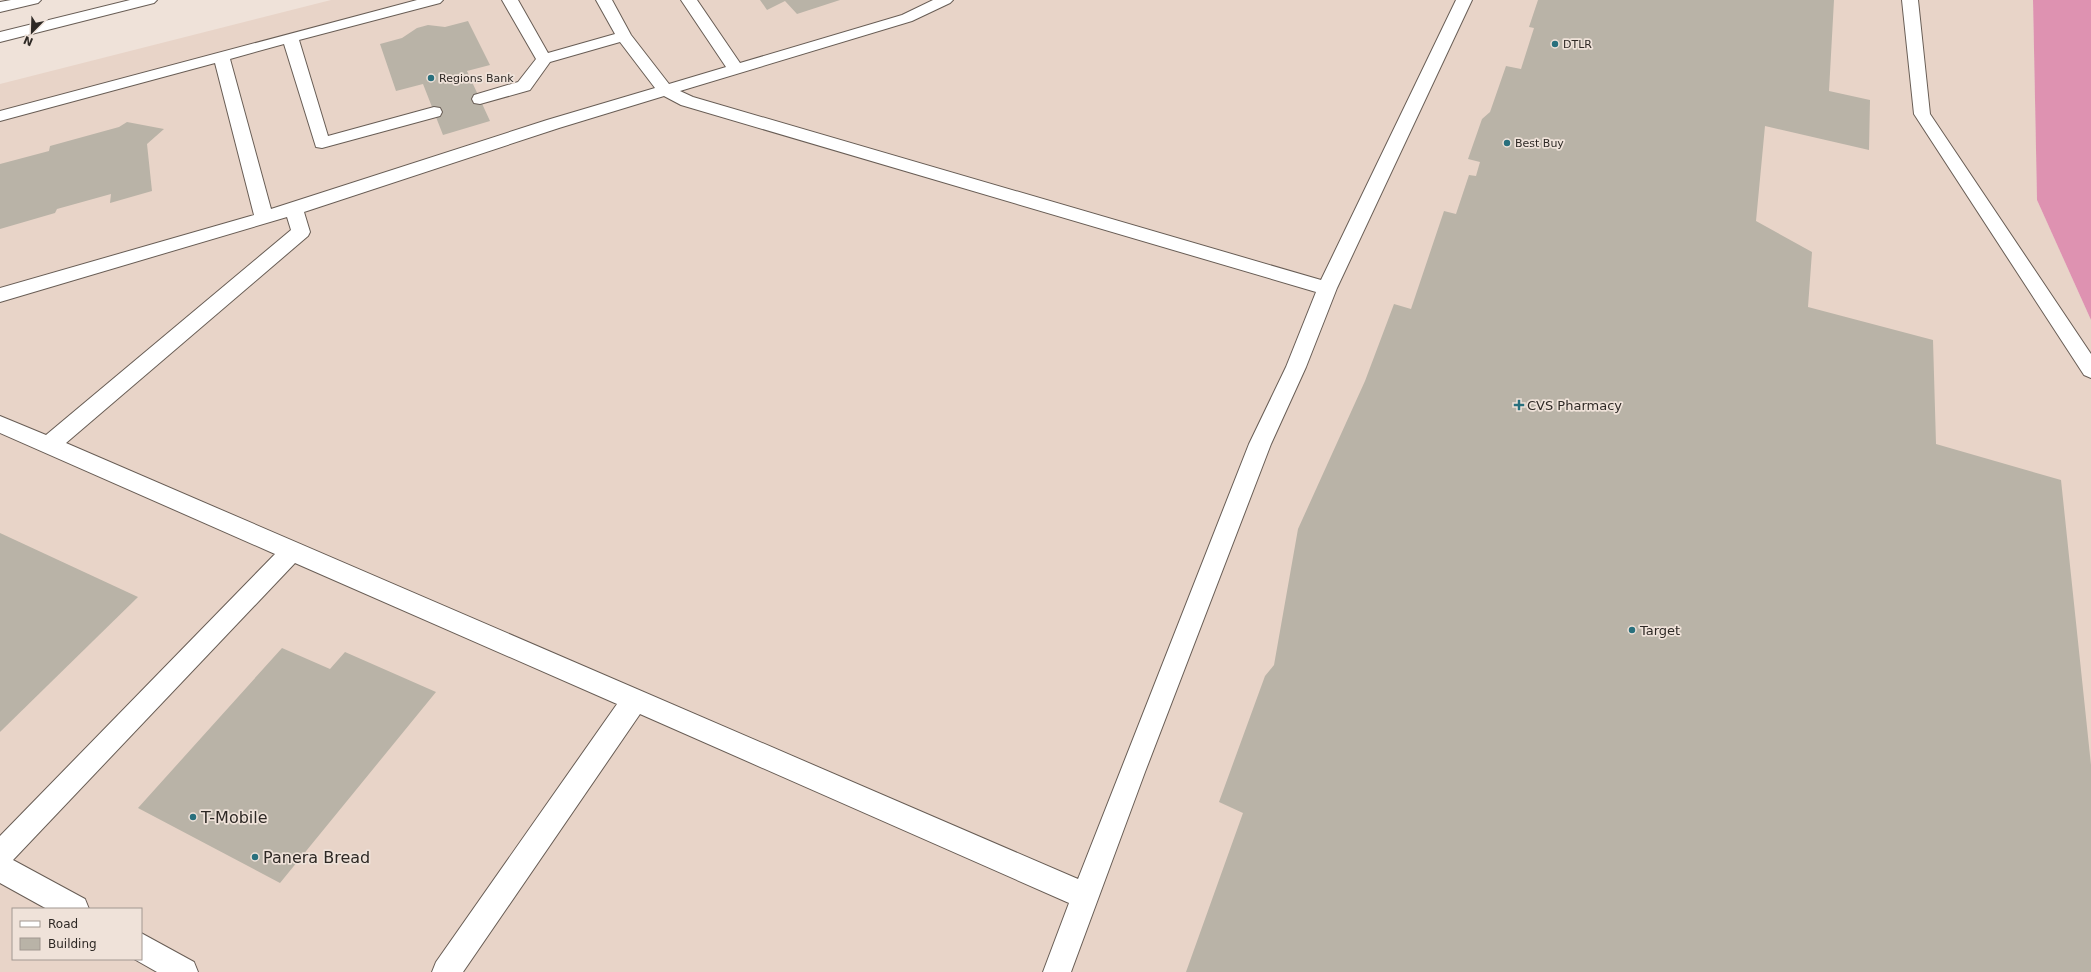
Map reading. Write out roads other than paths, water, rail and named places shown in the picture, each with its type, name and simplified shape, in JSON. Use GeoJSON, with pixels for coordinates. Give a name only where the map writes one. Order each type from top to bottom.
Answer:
{"type":"FeatureCollection","features":[{"type":"Feature","properties":{"kind":"main road"},"geometry":{"type":"LineString","coordinates":[[0,7],[33,0]]}},
{"type":"Feature","properties":{"kind":"main road"},"geometry":{"type":"LineString","coordinates":[[0,37],[149,0]]}},
{"type":"Feature","properties":{"kind":"main road"},"geometry":{"type":"LineString","coordinates":[[0,116],[436,0]]}},
{"type":"Feature","properties":{"kind":"main road"},"geometry":{"type":"LineString","coordinates":[[510,0],[544,59]]}},
{"type":"Feature","properties":{"kind":"main road"},"geometry":{"type":"LineString","coordinates":[[604,0],[624,36],[665,90],[687,101],[1327,288]]}},
{"type":"Feature","properties":{"kind":"main road"},"geometry":{"type":"LineString","coordinates":[[690,0],[736,69]]}},
{"type":"Feature","properties":{"kind":"main road"},"geometry":{"type":"LineString","coordinates":[[0,295],[264,218],[409,172],[552,124],[907,18],[945,0]]}},
{"type":"Feature","properties":{"kind":"main road"},"geometry":{"type":"LineString","coordinates":[[1057,972],[1132,772],[1260,444],[1296,367],[1327,288],[1464,0]]}},
{"type":"Feature","properties":{"kind":"main road"},"geometry":{"type":"LineString","coordinates":[[1910,0],[1922,114],[2091,370]]}},
{"type":"Feature","properties":{"kind":"main road"},"geometry":{"type":"LineString","coordinates":[[480,99],[524,86],[544,59],[624,36]]}},
{"type":"Feature","properties":{"kind":"main road"},"geometry":{"type":"LineString","coordinates":[[290,38],[322,143],[434,112]]}},
{"type":"Feature","properties":{"kind":"main road"},"geometry":{"type":"LineString","coordinates":[[221,56],[264,218]]}},
{"type":"Feature","properties":{"kind":"main road"},"geometry":{"type":"LineString","coordinates":[[49,445],[301,232],[294,208]]}},
{"type":"Feature","properties":{"kind":"main road"},"geometry":{"type":"LineString","coordinates":[[0,424],[1086,896]]}},
{"type":"Feature","properties":{"kind":"main road"},"geometry":{"type":"LineString","coordinates":[[0,855],[292,551]]}},
{"type":"Feature","properties":{"kind":"main road"},"geometry":{"type":"LineString","coordinates":[[446,972],[635,700]]}},
{"type":"Feature","properties":{"kind":"main road"},"geometry":{"type":"LineString","coordinates":[[0,868],[73,908]]}},
{"type":"Feature","properties":{"kind":"main road"},"geometry":{"type":"LineString","coordinates":[[142,948],[184,972]]}},
{"type":"Feature","properties":{"kind":"place","name":"DTLR"},"geometry":{"type":"Point","coordinates":[1555,44]}},
{"type":"Feature","properties":{"kind":"place","name":"Regions Bank"},"geometry":{"type":"Point","coordinates":[431,78]}},
{"type":"Feature","properties":{"kind":"place","name":"Best Buy"},"geometry":{"type":"Point","coordinates":[1507,143]}},
{"type":"Feature","properties":{"kind":"place","name":"CVS Pharmacy"},"geometry":{"type":"Point","coordinates":[1519,405]}},
{"type":"Feature","properties":{"kind":"place","name":"Target"},"geometry":{"type":"Point","coordinates":[1632,630]}},
{"type":"Feature","properties":{"kind":"place","name":"T-Mobile"},"geometry":{"type":"Point","coordinates":[193,817]}},
{"type":"Feature","properties":{"kind":"place","name":"Panera Bread"},"geometry":{"type":"Point","coordinates":[255,857]}}]}
